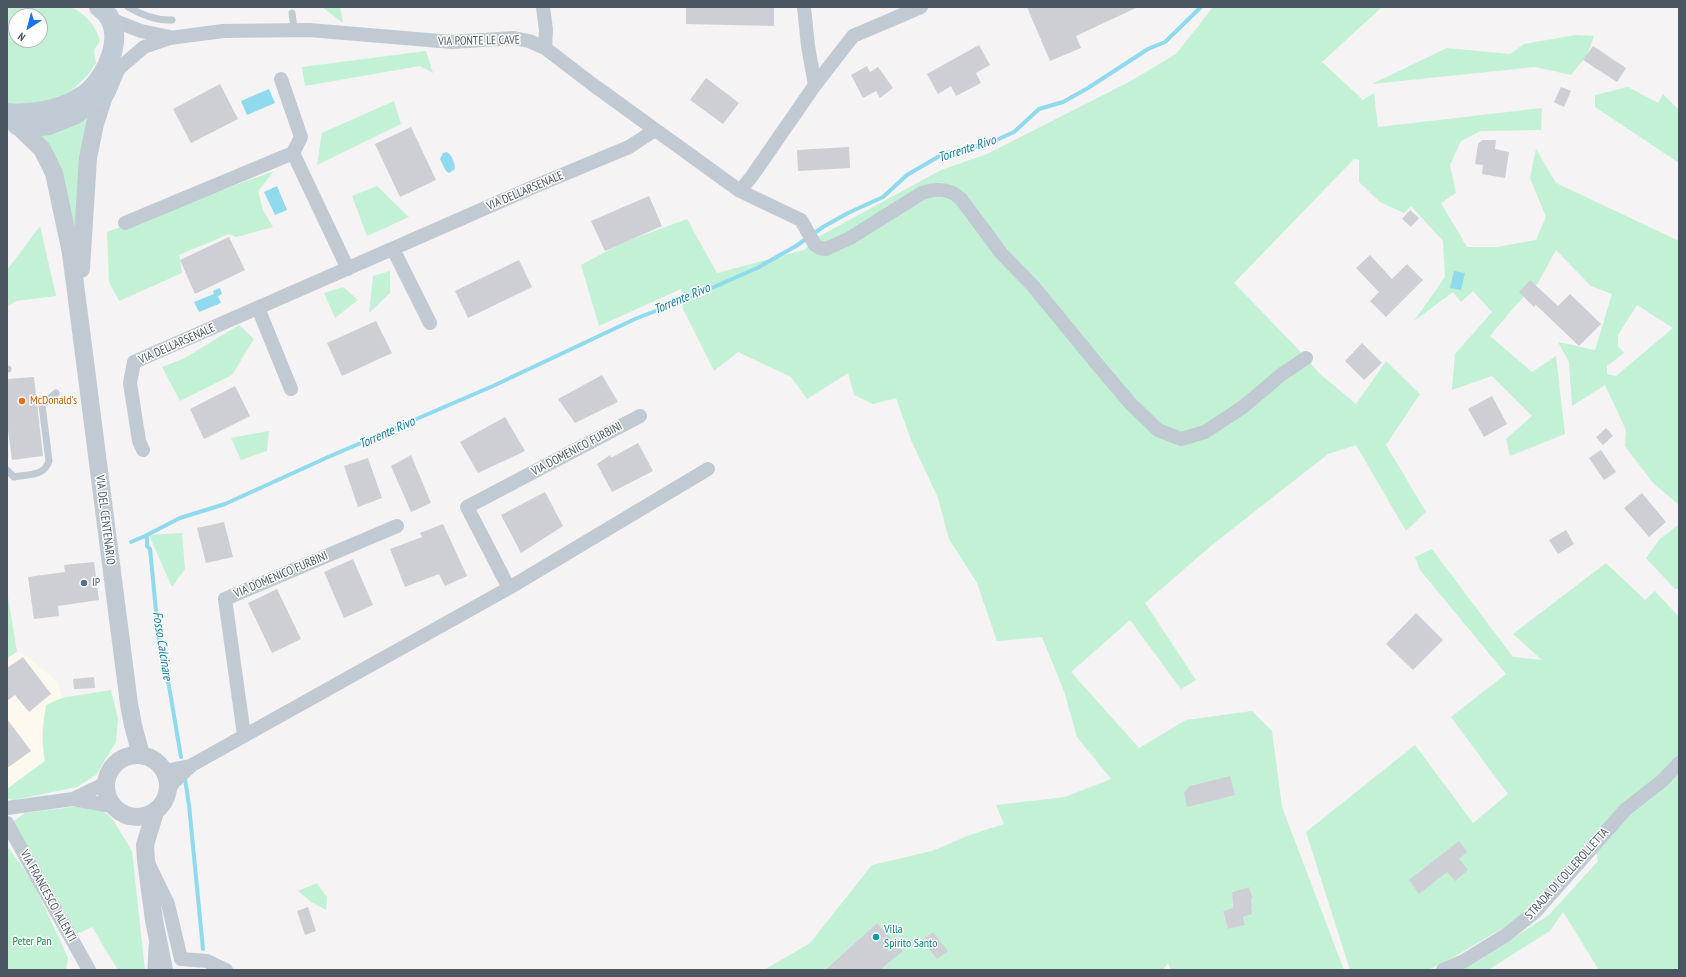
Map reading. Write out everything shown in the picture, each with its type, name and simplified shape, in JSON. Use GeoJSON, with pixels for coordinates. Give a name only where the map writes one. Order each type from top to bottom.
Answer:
{"type":"FeatureCollection","features":[{"type":"Feature","properties":{"kind":"main road"},"geometry":{"type":"LineString","coordinates":[[10,120],[33,127],[48,125],[74,115],[105,93],[116,71],[119,57],[118,46],[106,16]]}},
{"type":"Feature","properties":{"kind":"main road"},"geometry":{"type":"LineString","coordinates":[[10,120],[28,114],[48,111],[64,105],[84,94],[98,81],[111,56],[106,16]]}},
{"type":"Feature","properties":{"kind":"street"},"geometry":{"type":"LineString","coordinates":[[543,7],[546,30],[544,48]]}},
{"type":"Feature","properties":{"kind":"street"},"geometry":{"type":"LineString","coordinates":[[804,7],[808,46],[815,85]]}},
{"type":"Feature","properties":{"kind":"street"},"geometry":{"type":"LineString","coordinates":[[740,191],[815,85],[853,36],[921,7]]}},
{"type":"Feature","properties":{"kind":"street","name":"VIA PONTE LE CAVE"},"geometry":{"type":"LineString","coordinates":[[106,16],[141,31],[170,38]]}},
{"type":"Feature","properties":{"kind":"street","name":"VIA PONTE LE CAVE"},"geometry":{"type":"LineString","coordinates":[[116,71],[144,47],[170,38],[223,31],[294,30],[437,42],[473,42],[514,38],[529,41],[544,48],[740,191],[803,224],[815,244],[820,248],[826,249],[844,241],[922,193],[933,189],[955,193],[962,199],[1002,254],[1032,286],[1131,404],[1158,430],[1181,439],[1205,432],[1243,407],[1282,374],[1306,358]]}},
{"type":"Feature","properties":{"kind":"street"},"geometry":{"type":"LineString","coordinates":[[125,223],[293,153],[301,137],[281,79]]}},
{"type":"Feature","properties":{"kind":"street"},"geometry":{"type":"LineString","coordinates":[[80,315],[88,158],[95,124],[105,93]]}},
{"type":"Feature","properties":{"kind":"street"},"geometry":{"type":"LineString","coordinates":[[10,120],[42,149],[54,173],[71,253],[80,315]]}},
{"type":"Feature","properties":{"kind":"street","name":"VIA DELL'ARSENALE"},"geometry":{"type":"LineString","coordinates":[[142,450],[139,441],[130,382],[134,362],[629,147],[655,130]]}},
{"type":"Feature","properties":{"kind":"street"},"geometry":{"type":"LineString","coordinates":[[293,153],[348,269]]}},
{"type":"Feature","properties":{"kind":"street"},"geometry":{"type":"LineString","coordinates":[[393,249],[430,323]]}},
{"type":"Feature","properties":{"kind":"street"},"geometry":{"type":"LineString","coordinates":[[258,308],[291,390]]}},
{"type":"Feature","properties":{"kind":"street","name":"VIA DEL CENTENARIO"},"geometry":{"type":"LineString","coordinates":[[80,315],[133,725],[141,755]]}},
{"type":"Feature","properties":{"kind":"street","name":"VIA DOMENICO FURBINI"},"geometry":{"type":"LineString","coordinates":[[509,588],[467,507],[640,416]]}},
{"type":"Feature","properties":{"kind":"street"},"geometry":{"type":"LineString","coordinates":[[168,792],[173,783],[192,765],[509,588],[708,469]]}},
{"type":"Feature","properties":{"kind":"street","name":"VIA DOMENICO FURBINI"},"geometry":{"type":"LineString","coordinates":[[244,735],[225,599],[397,526]]}},
{"type":"Feature","properties":{"kind":"street"},"geometry":{"type":"LineString","coordinates":[[112,806],[106,791],[107,775],[116,762],[133,725]]}},
{"type":"Feature","properties":{"kind":"street"},"geometry":{"type":"LineString","coordinates":[[116,762],[128,756],[141,755],[155,760],[165,771],[168,785],[166,800],[155,812],[142,817],[127,816]]}},
{"type":"Feature","properties":{"kind":"street","name":"STRADA DI COLLEROLLETTA"},"geometry":{"type":"LineString","coordinates":[[1443,970],[1464,961],[1506,935],[1535,912],[1626,809],[1662,781],[1679,763]]}},
{"type":"Feature","properties":{"kind":"street"},"geometry":{"type":"LineString","coordinates":[[165,771],[192,765]]}},
{"type":"Feature","properties":{"kind":"street"},"geometry":{"type":"LineString","coordinates":[[73,799],[106,783]]}},
{"type":"Feature","properties":{"kind":"street"},"geometry":{"type":"LineString","coordinates":[[7,808],[73,799],[112,806],[127,816],[146,852],[168,904],[181,959],[207,961],[226,970]]}},
{"type":"Feature","properties":{"kind":"street"},"geometry":{"type":"LineString","coordinates":[[155,812],[146,852],[154,920],[164,970]]}},
{"type":"Feature","properties":{"kind":"street","name":"VIA FRANCESCO IALENTI"},"geometry":{"type":"LineString","coordinates":[[7,823],[89,970]]}},
{"type":"Feature","properties":{"kind":"lane"},"geometry":{"type":"LineString","coordinates":[[128,7],[147,17],[164,21],[172,20]]}},
{"type":"Feature","properties":{"kind":"lane"},"geometry":{"type":"LineString","coordinates":[[292,13],[294,30]]}},
{"type":"Feature","properties":{"kind":"lane"},"geometry":{"type":"LineString","coordinates":[[7,470],[14,477],[42,472],[47,468],[49,461],[42,405],[56,393]]}},
{"type":"Feature","properties":{"kind":"lane"},"geometry":{"type":"LineString","coordinates":[[152,970],[154,920]]}},
{"type":"Feature","properties":{"kind":"shaded area"},"geometry":{"type":"Polygon","coordinates":[[[17,652],[25,655],[58,682],[62,698],[46,705],[42,729],[42,745],[45,761],[7,789],[7,658],[17,652]]]}},
{"type":"Feature","properties":{"kind":"green space"},"geometry":{"type":"Polygon","coordinates":[[[7,7],[71,7],[81,13],[96,30],[100,41],[94,50],[96,63],[89,74],[71,91],[39,105],[7,103],[7,7]]]}},
{"type":"Feature","properties":{"kind":"green space"},"geometry":{"type":"Polygon","coordinates":[[[322,7],[340,7],[343,23],[322,7]]]}},
{"type":"Feature","properties":{"kind":"green space"},"geometry":{"type":"Polygon","coordinates":[[[1213,7],[1382,7],[1322,62],[1363,100],[1374,93],[1378,127],[1542,108],[1541,130],[1481,131],[1461,141],[1450,165],[1456,193],[1441,203],[1467,247],[1497,247],[1536,240],[1546,217],[1530,178],[1536,149],[1556,183],[1679,241],[1679,505],[1653,483],[1625,446],[1626,430],[1605,385],[1572,406],[1569,362],[1558,342],[1595,350],[1612,294],[1591,286],[1556,250],[1538,283],[1515,306],[1490,336],[1532,372],[1556,356],[1565,434],[1510,456],[1506,439],[1532,416],[1492,376],[1452,390],[1455,354],[1492,312],[1473,291],[1461,302],[1453,292],[1414,321],[1445,277],[1443,241],[1411,206],[1404,213],[1380,202],[1359,182],[1359,160],[1354,159],[1234,283],[1299,350],[1319,373],[1356,404],[1386,361],[1420,394],[1386,445],[1426,512],[1406,531],[1356,445],[1328,454],[1212,545],[1145,603],[1196,680],[1181,689],[1130,620],[1071,672],[1139,748],[1186,720],[1252,711],[1272,731],[1282,807],[1344,970],[1171,970],[1168,963],[1163,970],[881,970],[902,951],[877,923],[825,970],[764,970],[810,943],[872,865],[932,851],[970,835],[1004,824],[996,805],[1065,797],[1111,779],[1077,737],[1064,691],[1042,637],[997,641],[977,583],[949,539],[938,498],[911,440],[896,398],[873,404],[854,395],[848,373],[807,399],[791,377],[738,352],[714,371],[683,309],[681,289],[599,326],[581,265],[622,243],[687,219],[717,273],[804,250],[818,237],[941,170],[987,154],[1129,82],[1176,54],[1213,7]],[[1637,305],[1618,335],[1618,346],[1624,353],[1607,366],[1607,374],[1616,376],[1673,328],[1637,305]],[[1249,887],[1232,892],[1233,908],[1223,911],[1228,929],[1245,925],[1243,917],[1252,914],[1252,906],[1247,907],[1248,898],[1253,897],[1249,887]]]}},
{"type":"Feature","properties":{"kind":"green space"},"geometry":{"type":"Polygon","coordinates":[[[1576,35],[1594,36],[1587,55],[1571,75],[1535,67],[1372,84],[1447,48],[1510,54],[1524,44],[1576,35]]]}},
{"type":"Feature","properties":{"kind":"green space"},"geometry":{"type":"Polygon","coordinates":[[[426,51],[433,73],[420,66],[305,86],[302,67],[426,51]]]}},
{"type":"Feature","properties":{"kind":"green space"},"geometry":{"type":"Polygon","coordinates":[[[1628,87],[1658,103],[1663,94],[1679,110],[1679,163],[1595,107],[1595,95],[1628,87]]]}},
{"type":"Feature","properties":{"kind":"green space"},"geometry":{"type":"Polygon","coordinates":[[[394,101],[401,124],[317,165],[322,133],[394,101]]]}},
{"type":"Feature","properties":{"kind":"green space"},"geometry":{"type":"Polygon","coordinates":[[[92,110],[78,241],[37,135],[92,110]]]}},
{"type":"Feature","properties":{"kind":"green space"},"geometry":{"type":"Polygon","coordinates":[[[274,171],[258,191],[263,210],[273,227],[236,237],[229,234],[179,255],[182,273],[119,301],[109,282],[107,232],[274,171]]]}},
{"type":"Feature","properties":{"kind":"green space"},"geometry":{"type":"Polygon","coordinates":[[[377,186],[409,217],[367,236],[352,196],[377,186]]]}},
{"type":"Feature","properties":{"kind":"green space"},"geometry":{"type":"Polygon","coordinates":[[[40,226],[56,296],[16,301],[7,307],[7,270],[40,226]]]}},
{"type":"Feature","properties":{"kind":"green space"},"geometry":{"type":"Polygon","coordinates":[[[390,271],[390,293],[369,313],[373,276],[390,271]]]}},
{"type":"Feature","properties":{"kind":"green space"},"geometry":{"type":"Polygon","coordinates":[[[343,287],[358,300],[335,318],[324,293],[343,287]]]}},
{"type":"Feature","properties":{"kind":"green space"},"geometry":{"type":"Polygon","coordinates":[[[239,325],[254,339],[232,375],[180,401],[162,367],[183,359],[239,325]]]}},
{"type":"Feature","properties":{"kind":"green space"},"geometry":{"type":"Polygon","coordinates":[[[269,431],[267,451],[241,460],[231,438],[269,431]]]}},
{"type":"Feature","properties":{"kind":"green space"},"geometry":{"type":"Polygon","coordinates":[[[1679,524],[1679,589],[1675,589],[1646,558],[1660,539],[1679,524]]]}},
{"type":"Feature","properties":{"kind":"green space"},"geometry":{"type":"Polygon","coordinates":[[[182,533],[185,569],[172,587],[149,535],[182,533]]]}},
{"type":"Feature","properties":{"kind":"green space"},"geometry":{"type":"Polygon","coordinates":[[[1432,549],[1513,657],[1542,660],[1513,634],[1606,563],[1645,600],[1655,591],[1679,617],[1679,970],[1599,970],[1563,912],[1550,931],[1488,970],[1459,970],[1481,959],[1549,915],[1598,861],[1594,835],[1520,918],[1452,958],[1428,970],[1350,970],[1306,832],[1415,745],[1473,823],[1508,794],[1451,717],[1506,674],[1420,570],[1415,557],[1432,549]]]}},
{"type":"Feature","properties":{"kind":"green space"},"geometry":{"type":"Polygon","coordinates":[[[7,591],[17,652],[7,658],[7,591]]]}},
{"type":"Feature","properties":{"kind":"green space"},"geometry":{"type":"Polygon","coordinates":[[[111,690],[118,719],[116,742],[96,775],[77,787],[14,800],[7,799],[7,789],[45,761],[43,733],[46,705],[62,698],[111,690]]]}},
{"type":"Feature","properties":{"kind":"green space"},"geometry":{"type":"Polygon","coordinates":[[[88,805],[100,807],[113,820],[132,851],[145,970],[118,970],[92,927],[77,934],[14,821],[25,813],[88,805]]]}},
{"type":"Feature","properties":{"kind":"green space","name":"Peter Pan"},"geometry":{"type":"Polygon","coordinates":[[[7,846],[32,880],[68,958],[66,970],[7,970],[7,846]]]}},
{"type":"Feature","properties":{"kind":"green space"},"geometry":{"type":"Polygon","coordinates":[[[317,883],[327,897],[326,910],[311,902],[298,891],[317,883]]]}},
{"type":"Feature","properties":{"kind":"water"},"geometry":{"type":"Polygon","coordinates":[[[269,89],[275,103],[247,115],[241,101],[269,89]]]}},
{"type":"Feature","properties":{"kind":"water"},"geometry":{"type":"Polygon","coordinates":[[[447,152],[452,157],[455,167],[455,169],[449,173],[446,171],[440,159],[443,153],[447,152]]]}},
{"type":"Feature","properties":{"kind":"water"},"geometry":{"type":"Polygon","coordinates":[[[277,186],[287,210],[275,215],[264,192],[277,186]]]}},
{"type":"Feature","properties":{"kind":"water"},"geometry":{"type":"Polygon","coordinates":[[[1454,271],[1465,273],[1461,290],[1450,288],[1454,271]]]}},
{"type":"Feature","properties":{"kind":"water"},"geometry":{"type":"Polygon","coordinates":[[[220,288],[222,294],[218,296],[221,303],[199,312],[194,302],[214,294],[213,291],[220,288]]]}},
{"type":"Feature","properties":{"kind":"building"},"geometry":{"type":"Polygon","coordinates":[[[686,7],[774,8],[774,26],[686,24],[686,7]]]}},
{"type":"Feature","properties":{"kind":"building"},"geometry":{"type":"Polygon","coordinates":[[[1027,7],[1138,7],[1076,36],[1081,48],[1050,61],[1027,7]]]}},
{"type":"Feature","properties":{"kind":"building"},"geometry":{"type":"Polygon","coordinates":[[[979,45],[990,65],[976,73],[981,83],[956,96],[951,86],[938,94],[927,74],[979,45]]]}},
{"type":"Feature","properties":{"kind":"building"},"geometry":{"type":"Polygon","coordinates":[[[1593,46],[1626,68],[1617,82],[1583,60],[1593,46]]]}},
{"type":"Feature","properties":{"kind":"building"},"geometry":{"type":"Polygon","coordinates":[[[867,66],[870,72],[878,67],[893,88],[880,98],[876,91],[863,98],[851,75],[867,66]]]}},
{"type":"Feature","properties":{"kind":"building"},"geometry":{"type":"Polygon","coordinates":[[[706,78],[739,103],[723,124],[690,100],[706,78]]]}},
{"type":"Feature","properties":{"kind":"building"},"geometry":{"type":"Polygon","coordinates":[[[220,84],[238,119],[191,143],[173,109],[220,84]]]}},
{"type":"Feature","properties":{"kind":"building"},"geometry":{"type":"Polygon","coordinates":[[[1561,87],[1571,91],[1564,107],[1554,102],[1561,87]]]}},
{"type":"Feature","properties":{"kind":"building"},"geometry":{"type":"Polygon","coordinates":[[[411,127],[436,180],[400,197],[375,144],[411,127]]]}},
{"type":"Feature","properties":{"kind":"building"},"geometry":{"type":"Polygon","coordinates":[[[1482,140],[1496,140],[1495,149],[1509,152],[1505,178],[1482,174],[1483,165],[1475,164],[1478,144],[1482,140]]]}},
{"type":"Feature","properties":{"kind":"building"},"geometry":{"type":"Polygon","coordinates":[[[849,147],[850,168],[798,171],[797,150],[849,147]]]}},
{"type":"Feature","properties":{"kind":"building"},"geometry":{"type":"Polygon","coordinates":[[[649,196],[662,226],[605,251],[591,221],[649,196]]]}},
{"type":"Feature","properties":{"kind":"building"},"geometry":{"type":"Polygon","coordinates":[[[1410,210],[1419,218],[1411,227],[1402,219],[1410,210]]]}},
{"type":"Feature","properties":{"kind":"building"},"geometry":{"type":"Polygon","coordinates":[[[229,237],[245,270],[195,294],[180,260],[229,237]]]}},
{"type":"Feature","properties":{"kind":"building"},"geometry":{"type":"Polygon","coordinates":[[[1370,255],[1392,279],[1407,264],[1423,280],[1386,317],[1370,301],[1379,292],[1356,268],[1370,255]]]}},
{"type":"Feature","properties":{"kind":"building"},"geometry":{"type":"Polygon","coordinates":[[[519,260],[532,287],[468,318],[455,291],[519,260]]]}},
{"type":"Feature","properties":{"kind":"building"},"geometry":{"type":"Polygon","coordinates":[[[1530,280],[1558,306],[1570,294],[1601,324],[1579,346],[1536,305],[1534,307],[1519,292],[1530,280]]]}},
{"type":"Feature","properties":{"kind":"building"},"geometry":{"type":"Polygon","coordinates":[[[376,321],[392,353],[342,376],[327,343],[376,321]]]}},
{"type":"Feature","properties":{"kind":"building"},"geometry":{"type":"Polygon","coordinates":[[[1362,343],[1382,363],[1364,380],[1345,361],[1362,343]]]}},
{"type":"Feature","properties":{"kind":"building"},"geometry":{"type":"Polygon","coordinates":[[[602,375],[618,402],[575,423],[558,399],[602,375]]]}},
{"type":"Feature","properties":{"kind":"building","name":"McDonald's"},"geometry":{"type":"Polygon","coordinates":[[[34,377],[43,456],[12,460],[7,423],[7,379],[34,377]]]}},
{"type":"Feature","properties":{"kind":"building"},"geometry":{"type":"Polygon","coordinates":[[[235,386],[250,416],[204,439],[190,409],[235,386]]]}},
{"type":"Feature","properties":{"kind":"building"},"geometry":{"type":"Polygon","coordinates":[[[1492,396],[1507,424],[1484,437],[1468,409],[1492,396]]]}},
{"type":"Feature","properties":{"kind":"building"},"geometry":{"type":"Polygon","coordinates":[[[505,417],[525,451],[478,473],[460,442],[505,417]]]}},
{"type":"Feature","properties":{"kind":"building"},"geometry":{"type":"Polygon","coordinates":[[[1606,428],[1613,436],[1603,445],[1596,437],[1606,428]]]}},
{"type":"Feature","properties":{"kind":"building"},"geometry":{"type":"Polygon","coordinates":[[[638,443],[653,471],[612,492],[597,464],[610,455],[611,458],[638,443]]]}},
{"type":"Feature","properties":{"kind":"building"},"geometry":{"type":"Polygon","coordinates":[[[1601,450],[1616,472],[1604,480],[1589,458],[1601,450]]]}},
{"type":"Feature","properties":{"kind":"building"},"geometry":{"type":"Polygon","coordinates":[[[411,455],[431,503],[411,512],[391,466],[411,455]]]}},
{"type":"Feature","properties":{"kind":"building"},"geometry":{"type":"Polygon","coordinates":[[[368,458],[382,498],[358,507],[344,466],[368,458]]]}},
{"type":"Feature","properties":{"kind":"building"},"geometry":{"type":"Polygon","coordinates":[[[545,492],[563,526],[521,553],[501,515],[545,492]]]}},
{"type":"Feature","properties":{"kind":"building"},"geometry":{"type":"Polygon","coordinates":[[[1642,493],[1666,522],[1649,537],[1624,508],[1642,493]]]}},
{"type":"Feature","properties":{"kind":"building"},"geometry":{"type":"Polygon","coordinates":[[[224,522],[233,557],[206,563],[197,528],[224,522]]]}},
{"type":"Feature","properties":{"kind":"building"},"geometry":{"type":"Polygon","coordinates":[[[443,524],[467,576],[445,586],[439,574],[405,587],[390,549],[422,537],[420,533],[443,524]]]}},
{"type":"Feature","properties":{"kind":"building"},"geometry":{"type":"Polygon","coordinates":[[[1566,530],[1574,544],[1558,554],[1549,540],[1566,530]]]}},
{"type":"Feature","properties":{"kind":"building"},"geometry":{"type":"Polygon","coordinates":[[[353,559],[373,605],[344,618],[324,572],[353,559]]]}},
{"type":"Feature","properties":{"kind":"building"},"geometry":{"type":"Polygon","coordinates":[[[94,562],[99,600],[58,606],[59,616],[34,619],[28,577],[65,572],[64,565],[94,562]]]}},
{"type":"Feature","properties":{"kind":"building"},"geometry":{"type":"Polygon","coordinates":[[[277,589],[301,639],[272,653],[248,603],[277,589]]]}},
{"type":"Feature","properties":{"kind":"building"},"geometry":{"type":"Polygon","coordinates":[[[1416,613],[1443,640],[1413,670],[1386,644],[1416,613]]]}},
{"type":"Feature","properties":{"kind":"building"},"geometry":{"type":"Polygon","coordinates":[[[23,657],[51,694],[29,712],[15,695],[7,701],[7,668],[23,657]]]}},
{"type":"Feature","properties":{"kind":"building"},"geometry":{"type":"Polygon","coordinates":[[[94,677],[95,688],[74,689],[73,679],[94,677]]]}},
{"type":"Feature","properties":{"kind":"building"},"geometry":{"type":"Polygon","coordinates":[[[7,719],[31,751],[7,768],[7,719]]]}},
{"type":"Feature","properties":{"kind":"building"},"geometry":{"type":"Polygon","coordinates":[[[1230,776],[1235,795],[1187,807],[1184,793],[1190,786],[1230,776]]]}},
{"type":"Feature","properties":{"kind":"building"},"geometry":{"type":"Polygon","coordinates":[[[1459,841],[1467,852],[1459,859],[1468,870],[1455,881],[1447,872],[1419,894],[1409,880],[1459,841]]]}},
{"type":"Feature","properties":{"kind":"building"},"geometry":{"type":"Polygon","coordinates":[[[1249,887],[1253,898],[1251,898],[1252,914],[1243,917],[1245,925],[1228,929],[1223,911],[1233,908],[1232,892],[1249,887]]]}},
{"type":"Feature","properties":{"kind":"building"},"geometry":{"type":"Polygon","coordinates":[[[308,907],[316,931],[305,935],[297,911],[308,907]]]}},
{"type":"Feature","properties":{"kind":"building","name":"Villa Spirito Santo"},"geometry":{"type":"Polygon","coordinates":[[[877,923],[903,951],[881,970],[825,970],[877,923]]]}},
{"type":"Feature","properties":{"kind":"building"},"geometry":{"type":"Polygon","coordinates":[[[933,932],[948,951],[937,959],[922,940],[933,932]]]}},
{"type":"Feature","properties":{"kind":"waterway","name":"Torrente Rivo"},"geometry":{"type":"LineString","coordinates":[[131,542],[180,518],[225,504],[326,458],[493,386],[635,319],[696,295],[757,268],[796,246],[823,227],[848,213],[883,197],[907,175],[943,154],[990,143],[1014,132],[1039,109],[1063,102],[1088,88],[1148,49],[1165,42],[1201,7]]}},
{"type":"Feature","properties":{"kind":"waterway","name":"Fosso Calcinare"},"geometry":{"type":"LineString","coordinates":[[145,536],[147,538],[147,546],[150,549],[159,642],[169,686],[181,757]]}},
{"type":"Feature","properties":{"kind":"waterway","name":"Fosso Calcinare"},"geometry":{"type":"LineString","coordinates":[[185,779],[189,805],[203,949]]}},
{"type":"Feature","properties":{"kind":"place","name":"McDonald's"},"geometry":{"type":"Point","coordinates":[22,401]}},
{"type":"Feature","properties":{"kind":"place","name":"IP"},"geometry":{"type":"Point","coordinates":[84,583]}},
{"type":"Feature","properties":{"kind":"place","name":"Villa Spirito Santo"},"geometry":{"type":"Point","coordinates":[876,937]}}]}
